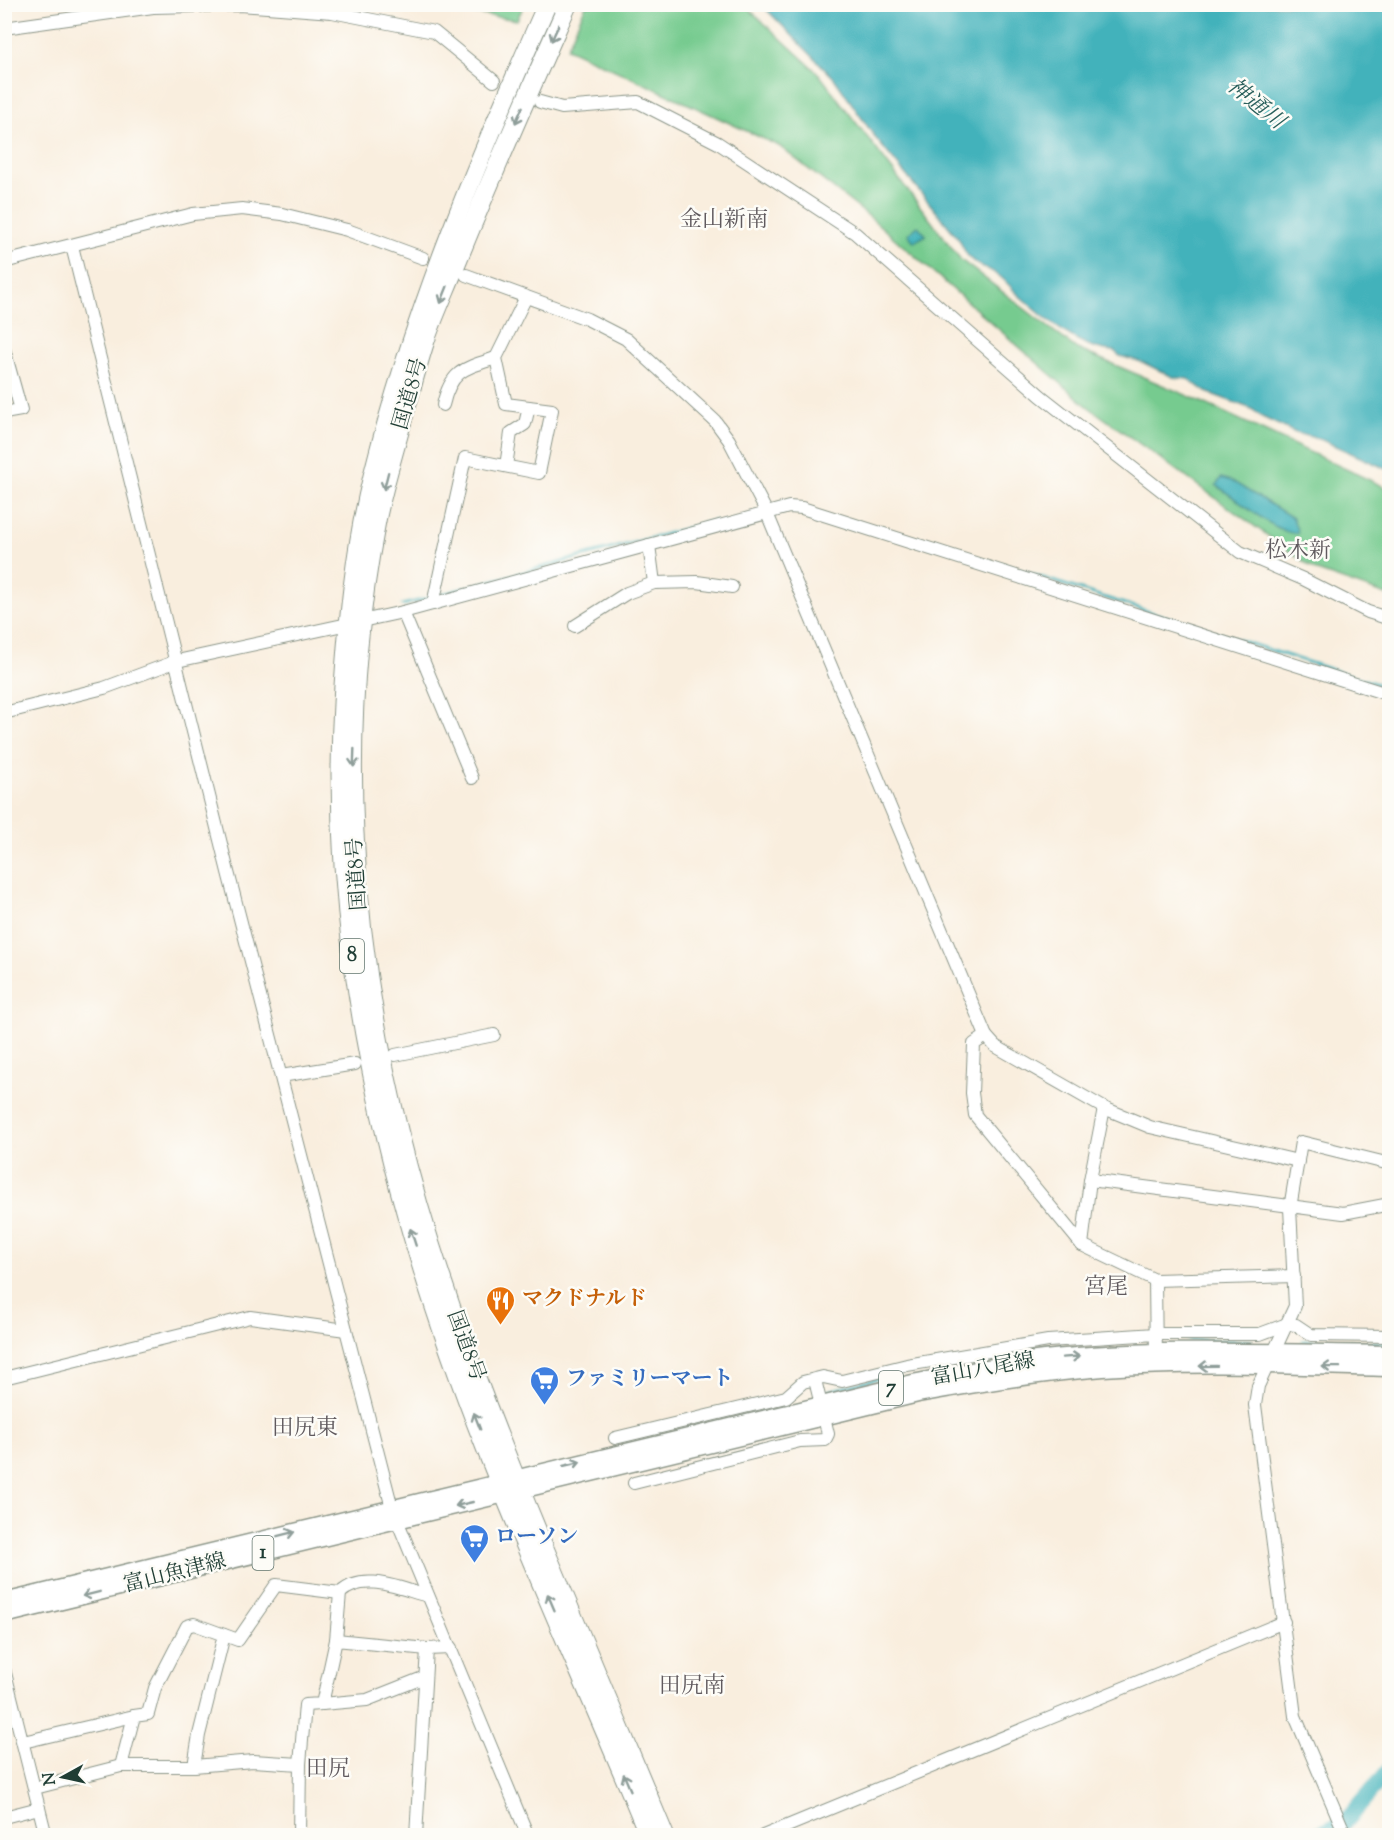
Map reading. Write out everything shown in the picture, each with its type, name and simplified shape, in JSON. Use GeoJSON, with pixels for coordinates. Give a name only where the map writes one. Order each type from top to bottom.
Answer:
{"type":"FeatureCollection","features":[{"type":"Feature","properties":{"kind":"highway","name":"国道8号"},"geometry":{"type":"LineString","coordinates":[[546,4],[466,191],[392,405],[364,517],[339,769],[342,853],[353,970],[366,1046],[407,1219],[442,1327],[665,1836]]}},
{"type":"Feature","properties":{"kind":"highway","name":"国道8号"},"geometry":{"type":"LineString","coordinates":[[355,622],[375,527],[426,341],[482,198],[568,4]]}},
{"type":"Feature","properties":{"kind":"highway","name":"国道8号"},"geometry":{"type":"LineString","coordinates":[[511,1486],[650,1836]]}},
{"type":"Feature","properties":{"kind":"main road","name":"富山八尾線"},"geometry":{"type":"LineString","coordinates":[[511,1486],[822,1411],[914,1383],[1042,1359],[1271,1359],[1389,1354]]}},
{"type":"Feature","properties":{"kind":"main road","name":"富山八尾線"},"geometry":{"type":"LineString","coordinates":[[1271,1359],[1389,1368]]}},
{"type":"Feature","properties":{"kind":"main road","name":"富山魚津線"},"geometry":{"type":"LineString","coordinates":[[4,1602],[511,1486]]}},
{"type":"Feature","properties":{"kind":"main road","name":"富山魚津線"},"geometry":{"type":"LineString","coordinates":[[4,1615],[394,1514]]}},
{"type":"Feature","properties":{"kind":"street"},"geometry":{"type":"LineString","coordinates":[[4,28],[153,7],[240,5],[332,12],[434,32],[494,81]]}},
{"type":"Feature","properties":{"kind":"street"},"geometry":{"type":"LineString","coordinates":[[540,102],[562,108],[638,102],[718,143],[855,233],[1041,396],[1239,552],[1303,579],[1368,612],[1389,619]]}},
{"type":"Feature","properties":{"kind":"street"},"geometry":{"type":"LineString","coordinates":[[4,262],[193,214],[242,208],[282,214],[347,230],[423,258]]}},
{"type":"Feature","properties":{"kind":"street"},"geometry":{"type":"LineString","coordinates":[[72,246],[394,1514],[528,1836]]}},
{"type":"Feature","properties":{"kind":"street"},"geometry":{"type":"LineString","coordinates":[[466,274],[587,319],[626,339],[715,420],[729,440],[766,512],[986,1036],[995,1046],[1104,1108],[1150,1127],[1298,1161]]}},
{"type":"Feature","properties":{"kind":"street"},"geometry":{"type":"LineString","coordinates":[[433,603],[465,458],[540,473],[552,410],[506,404],[496,358],[526,297]]}},
{"type":"Feature","properties":{"kind":"street"},"geometry":{"type":"LineString","coordinates":[[4,349],[21,410],[4,413]]}},
{"type":"Feature","properties":{"kind":"street"},"geometry":{"type":"LineString","coordinates":[[443,405],[447,390],[463,369],[496,358]]}},
{"type":"Feature","properties":{"kind":"street"},"geometry":{"type":"LineString","coordinates":[[506,466],[511,433],[525,424],[529,407]]}},
{"type":"Feature","properties":{"kind":"street"},"geometry":{"type":"LineString","coordinates":[[4,713],[104,688],[177,661],[403,612],[789,507],[802,508],[1389,695]]}},
{"type":"Feature","properties":{"kind":"street"},"geometry":{"type":"LineString","coordinates":[[649,545],[654,583]]}},
{"type":"Feature","properties":{"kind":"street"},"geometry":{"type":"LineString","coordinates":[[575,626],[627,593],[654,583],[697,582],[732,586]]}},
{"type":"Feature","properties":{"kind":"street"},"geometry":{"type":"LineString","coordinates":[[403,612],[472,778]]}},
{"type":"Feature","properties":{"kind":"street"},"geometry":{"type":"LineString","coordinates":[[395,1055],[494,1035]]}},
{"type":"Feature","properties":{"kind":"street"},"geometry":{"type":"LineString","coordinates":[[986,1036],[974,1044],[972,1093],[975,1115],[1082,1245],[1155,1280],[1294,1276]]}},
{"type":"Feature","properties":{"kind":"street"},"geometry":{"type":"LineString","coordinates":[[281,1076],[355,1064]]}},
{"type":"Feature","properties":{"kind":"street"},"geometry":{"type":"LineString","coordinates":[[1082,1245],[1090,1180],[1104,1108]]}},
{"type":"Feature","properties":{"kind":"street"},"geometry":{"type":"LineString","coordinates":[[1346,1836],[1295,1716],[1255,1405],[1258,1386],[1295,1306],[1290,1208],[1301,1142],[1389,1164]]}},
{"type":"Feature","properties":{"kind":"street"},"geometry":{"type":"LineString","coordinates":[[1090,1180],[1290,1208],[1343,1213],[1389,1204]]}},
{"type":"Feature","properties":{"kind":"street"},"geometry":{"type":"LineString","coordinates":[[1155,1280],[1156,1359]]}},
{"type":"Feature","properties":{"kind":"street"},"geometry":{"type":"LineString","coordinates":[[4,1378],[250,1317],[346,1330]]}},
{"type":"Feature","properties":{"kind":"street"},"geometry":{"type":"LineString","coordinates":[[615,1438],[786,1397],[803,1382],[823,1377],[842,1381],[907,1365],[1048,1341],[1156,1334],[1260,1334],[1273,1332],[1287,1324],[1296,1324],[1311,1335],[1389,1336]]}},
{"type":"Feature","properties":{"kind":"street"},"geometry":{"type":"LineString","coordinates":[[634,1483],[800,1442],[825,1440],[828,1434],[815,1380]]}},
{"type":"Feature","properties":{"kind":"street"},"geometry":{"type":"LineString","coordinates":[[322,1704],[336,1640],[340,1593],[346,1587],[373,1581],[428,1596]]}},
{"type":"Feature","properties":{"kind":"street"},"geometry":{"type":"LineString","coordinates":[[23,1742],[148,1714],[155,1688],[187,1626],[194,1624],[238,1640],[276,1585],[340,1593]]}},
{"type":"Feature","properties":{"kind":"street"},"geometry":{"type":"LineString","coordinates":[[763,1836],[1284,1622]]}},
{"type":"Feature","properties":{"kind":"street"},"geometry":{"type":"LineString","coordinates":[[194,1766],[199,1735],[224,1635]]}},
{"type":"Feature","properties":{"kind":"street"},"geometry":{"type":"LineString","coordinates":[[336,1640],[427,1649],[451,1648]]}},
{"type":"Feature","properties":{"kind":"street"},"geometry":{"type":"LineString","coordinates":[[416,1836],[427,1649]]}},
{"type":"Feature","properties":{"kind":"street"},"geometry":{"type":"LineString","coordinates":[[4,1670],[46,1836]]}},
{"type":"Feature","properties":{"kind":"street"},"geometry":{"type":"LineString","coordinates":[[299,1836],[300,1764],[305,1705],[367,1700],[425,1677]]}},
{"type":"Feature","properties":{"kind":"street"},"geometry":{"type":"LineString","coordinates":[[121,1766],[134,1716]]}},
{"type":"Feature","properties":{"kind":"street"},"geometry":{"type":"LineString","coordinates":[[35,1788],[121,1766],[194,1766],[253,1761],[300,1764]]}},
{"type":"Feature","properties":{"kind":"street"},"geometry":{"type":"LineString","coordinates":[[4,1817],[39,1809]]}},
{"type":"Feature","properties":{"kind":"green space"},"geometry":{"type":"Polygon","coordinates":[[[739,4],[749,9],[819,74],[961,260],[1077,349],[1193,398],[1389,489],[1389,596],[1317,571],[1087,406],[871,218],[779,146],[567,48],[586,5],[739,4]]]}},
{"type":"Feature","properties":{"kind":"green space"},"geometry":{"type":"Polygon","coordinates":[[[418,5],[524,5],[517,20],[418,5]]]}},
{"type":"Feature","properties":{"kind":"water","name":"神通川"},"geometry":{"type":"Polygon","coordinates":[[[758,5],[1385,5],[1390,10],[1389,470],[1320,439],[1296,433],[1262,417],[1252,409],[1206,392],[1188,379],[1173,377],[1142,362],[1120,356],[1114,351],[1089,345],[1053,324],[1019,296],[1001,277],[971,260],[959,239],[877,140],[834,78],[765,8],[758,5]]]}},
{"type":"Feature","properties":{"kind":"water"},"geometry":{"type":"Polygon","coordinates":[[[918,226],[926,235],[914,242],[908,234],[918,226]]]}},
{"type":"Feature","properties":{"kind":"water"},"geometry":{"type":"Polygon","coordinates":[[[1221,478],[1232,481],[1293,518],[1298,533],[1280,529],[1257,515],[1216,485],[1221,478]]]}},
{"type":"Feature","properties":{"kind":"waterway"},"geometry":{"type":"LineString","coordinates":[[439,595],[714,521]]}},
{"type":"Feature","properties":{"kind":"waterway"},"geometry":{"type":"LineString","coordinates":[[999,564],[1390,688]]}},
{"type":"Feature","properties":{"kind":"waterway"},"geometry":{"type":"LineString","coordinates":[[402,605],[430,598]]}},
{"type":"Feature","properties":{"kind":"waterway"},"geometry":{"type":"LineString","coordinates":[[1188,1340],[1251,1341]]}},
{"type":"Feature","properties":{"kind":"waterway"},"geometry":{"type":"LineString","coordinates":[[1303,1341],[1390,1343]]}},
{"type":"Feature","properties":{"kind":"waterway"},"geometry":{"type":"LineString","coordinates":[[1041,1348],[1061,1346]]}},
{"type":"Feature","properties":{"kind":"waterway"},"geometry":{"type":"LineString","coordinates":[[828,1391],[916,1369]]}},
{"type":"Feature","properties":{"kind":"waterway"},"geometry":{"type":"LineString","coordinates":[[1313,1836],[1344,1823],[1390,1769]]}},
{"type":"Feature","properties":{"kind":"place","name":"マクドナルド"},"geometry":{"type":"Point","coordinates":[501,1326]}},
{"type":"Feature","properties":{"kind":"place","name":"ファミリーマート"},"geometry":{"type":"Point","coordinates":[545,1406]}},
{"type":"Feature","properties":{"kind":"place","name":"ローソン"},"geometry":{"type":"Point","coordinates":[474,1564]}},
{"type":"Feature","properties":{"kind":"district","name":"金山新南"},"geometry":{"type":"Point","coordinates":[724,221]}},
{"type":"Feature","properties":{"kind":"district","name":"松木新"},"geometry":{"type":"Point","coordinates":[1298,552]}},
{"type":"Feature","properties":{"kind":"district","name":"宮尾"},"geometry":{"type":"Point","coordinates":[1106,1288]}},
{"type":"Feature","properties":{"kind":"district","name":"田尻東"},"geometry":{"type":"Point","coordinates":[305,1429]}},
{"type":"Feature","properties":{"kind":"district","name":"田尻南"},"geometry":{"type":"Point","coordinates":[692,1687]}},
{"type":"Feature","properties":{"kind":"district","name":"田尻"},"geometry":{"type":"Point","coordinates":[328,1770]}}]}
